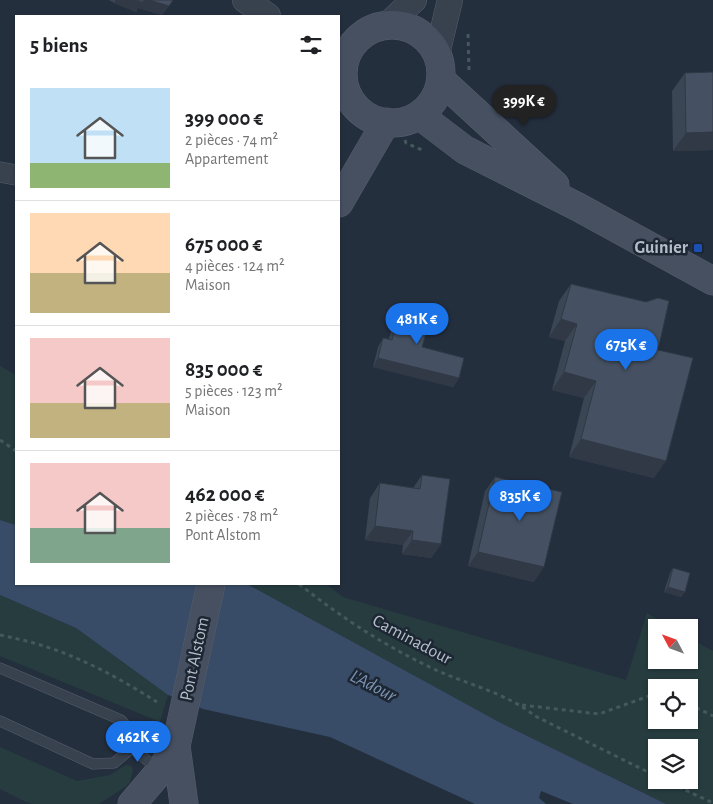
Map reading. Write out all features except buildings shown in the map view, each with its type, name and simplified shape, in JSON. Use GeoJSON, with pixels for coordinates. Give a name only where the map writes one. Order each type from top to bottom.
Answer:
{"type":"FeatureCollection","features":[{"type":"Feature","properties":{"kind":"main road"},"geometry":{"type":"LineString","coordinates":[[439,67],[437,94],[430,106],[410,120],[386,122],[373,119],[353,103],[343,101],[343,52],[371,30],[387,25],[402,26],[417,31],[429,41],[439,67],[578,207]]}},
{"type":"Feature","properties":{"kind":"main road"},"geometry":{"type":"LineString","coordinates":[[419,115],[465,150],[578,207],[713,281]]}},
{"type":"Feature","properties":{"kind":"main road"},"geometry":{"type":"LineString","coordinates":[[340,201],[386,122]]}},
{"type":"Feature","properties":{"kind":"main road","name":"Pont Alstom"},"geometry":{"type":"LineString","coordinates":[[178,740],[211,585]]}},
{"type":"Feature","properties":{"kind":"main road"},"geometry":{"type":"LineString","coordinates":[[132,804],[160,771],[178,740]]}},
{"type":"Feature","properties":{"kind":"main road"},"geometry":{"type":"LineString","coordinates":[[178,740],[184,804]]}},
{"type":"Feature","properties":{"kind":"street"},"geometry":{"type":"LineString","coordinates":[[245,0],[267,15]]}},
{"type":"Feature","properties":{"kind":"street"},"geometry":{"type":"LineString","coordinates":[[387,25],[414,0]]}},
{"type":"Feature","properties":{"kind":"street"},"geometry":{"type":"LineString","coordinates":[[439,67],[450,0]]}},
{"type":"Feature","properties":{"kind":"street"},"geometry":{"type":"LineString","coordinates":[[0,172],[15,175]]}},
{"type":"Feature","properties":{"kind":"lane"},"geometry":{"type":"LineString","coordinates":[[0,668],[120,720],[133,735],[132,748],[114,763],[94,764],[0,721]]}},
{"type":"Feature","properties":{"kind":"lane"},"geometry":{"type":"LineString","coordinates":[[132,748],[160,771]]}},
{"type":"Feature","properties":{"kind":"path"},"geometry":{"type":"LineString","coordinates":[[468,34],[469,72]]}},
{"type":"Feature","properties":{"kind":"path"},"geometry":{"type":"LineString","coordinates":[[0,440],[15,450]]}},
{"type":"Feature","properties":{"kind":"path","name":"Caminadour"},"geometry":{"type":"LineString","coordinates":[[300,585],[368,634],[437,670],[522,705],[598,714],[648,697]]}},
{"type":"Feature","properties":{"kind":"path"},"geometry":{"type":"LineString","coordinates":[[0,635],[31,642],[71,656],[122,680],[157,702]]}},
{"type":"Feature","properties":{"kind":"path","name":"Caminadour"},"geometry":{"type":"LineString","coordinates":[[522,705],[535,716],[648,772]]}},
{"type":"Feature","properties":{"kind":"path"},"geometry":{"type":"LineString","coordinates":[[698,708],[713,716]]}},
{"type":"Feature","properties":{"kind":"path"},"geometry":{"type":"LineString","coordinates":[[683,789],[713,803]]}},
{"type":"Feature","properties":{"kind":"green space"},"geometry":{"type":"Polygon","coordinates":[[[0,366],[15,374],[15,525],[0,520],[0,366]]]}},
{"type":"Feature","properties":{"kind":"green space"},"geometry":{"type":"Polygon","coordinates":[[[249,585],[327,585],[343,597],[626,680],[647,613],[657,619],[648,619],[648,669],[698,669],[698,643],[713,651],[713,804],[666,804],[499,722],[249,585]]]}},
{"type":"Feature","properties":{"kind":"green space"},"geometry":{"type":"Polygon","coordinates":[[[0,595],[76,628],[168,695],[160,722],[0,656],[0,595]]]}},
{"type":"Feature","properties":{"kind":"green space"},"geometry":{"type":"Polygon","coordinates":[[[0,747],[77,781],[110,775],[126,765],[131,766],[133,770],[130,782],[125,787],[99,804],[33,804],[0,789],[0,747]]]}},
{"type":"Feature","properties":{"kind":"water","name":"L'Adour"},"geometry":{"type":"Polygon","coordinates":[[[0,520],[15,525],[15,585],[249,585],[499,722],[666,804],[573,804],[541,791],[539,798],[546,804],[475,804],[330,737],[203,709],[168,695],[76,628],[0,595],[0,520]]]}},
{"type":"Feature","properties":{"kind":"place","name":"Guinier"},"geometry":{"type":"Point","coordinates":[698,248]}}]}
